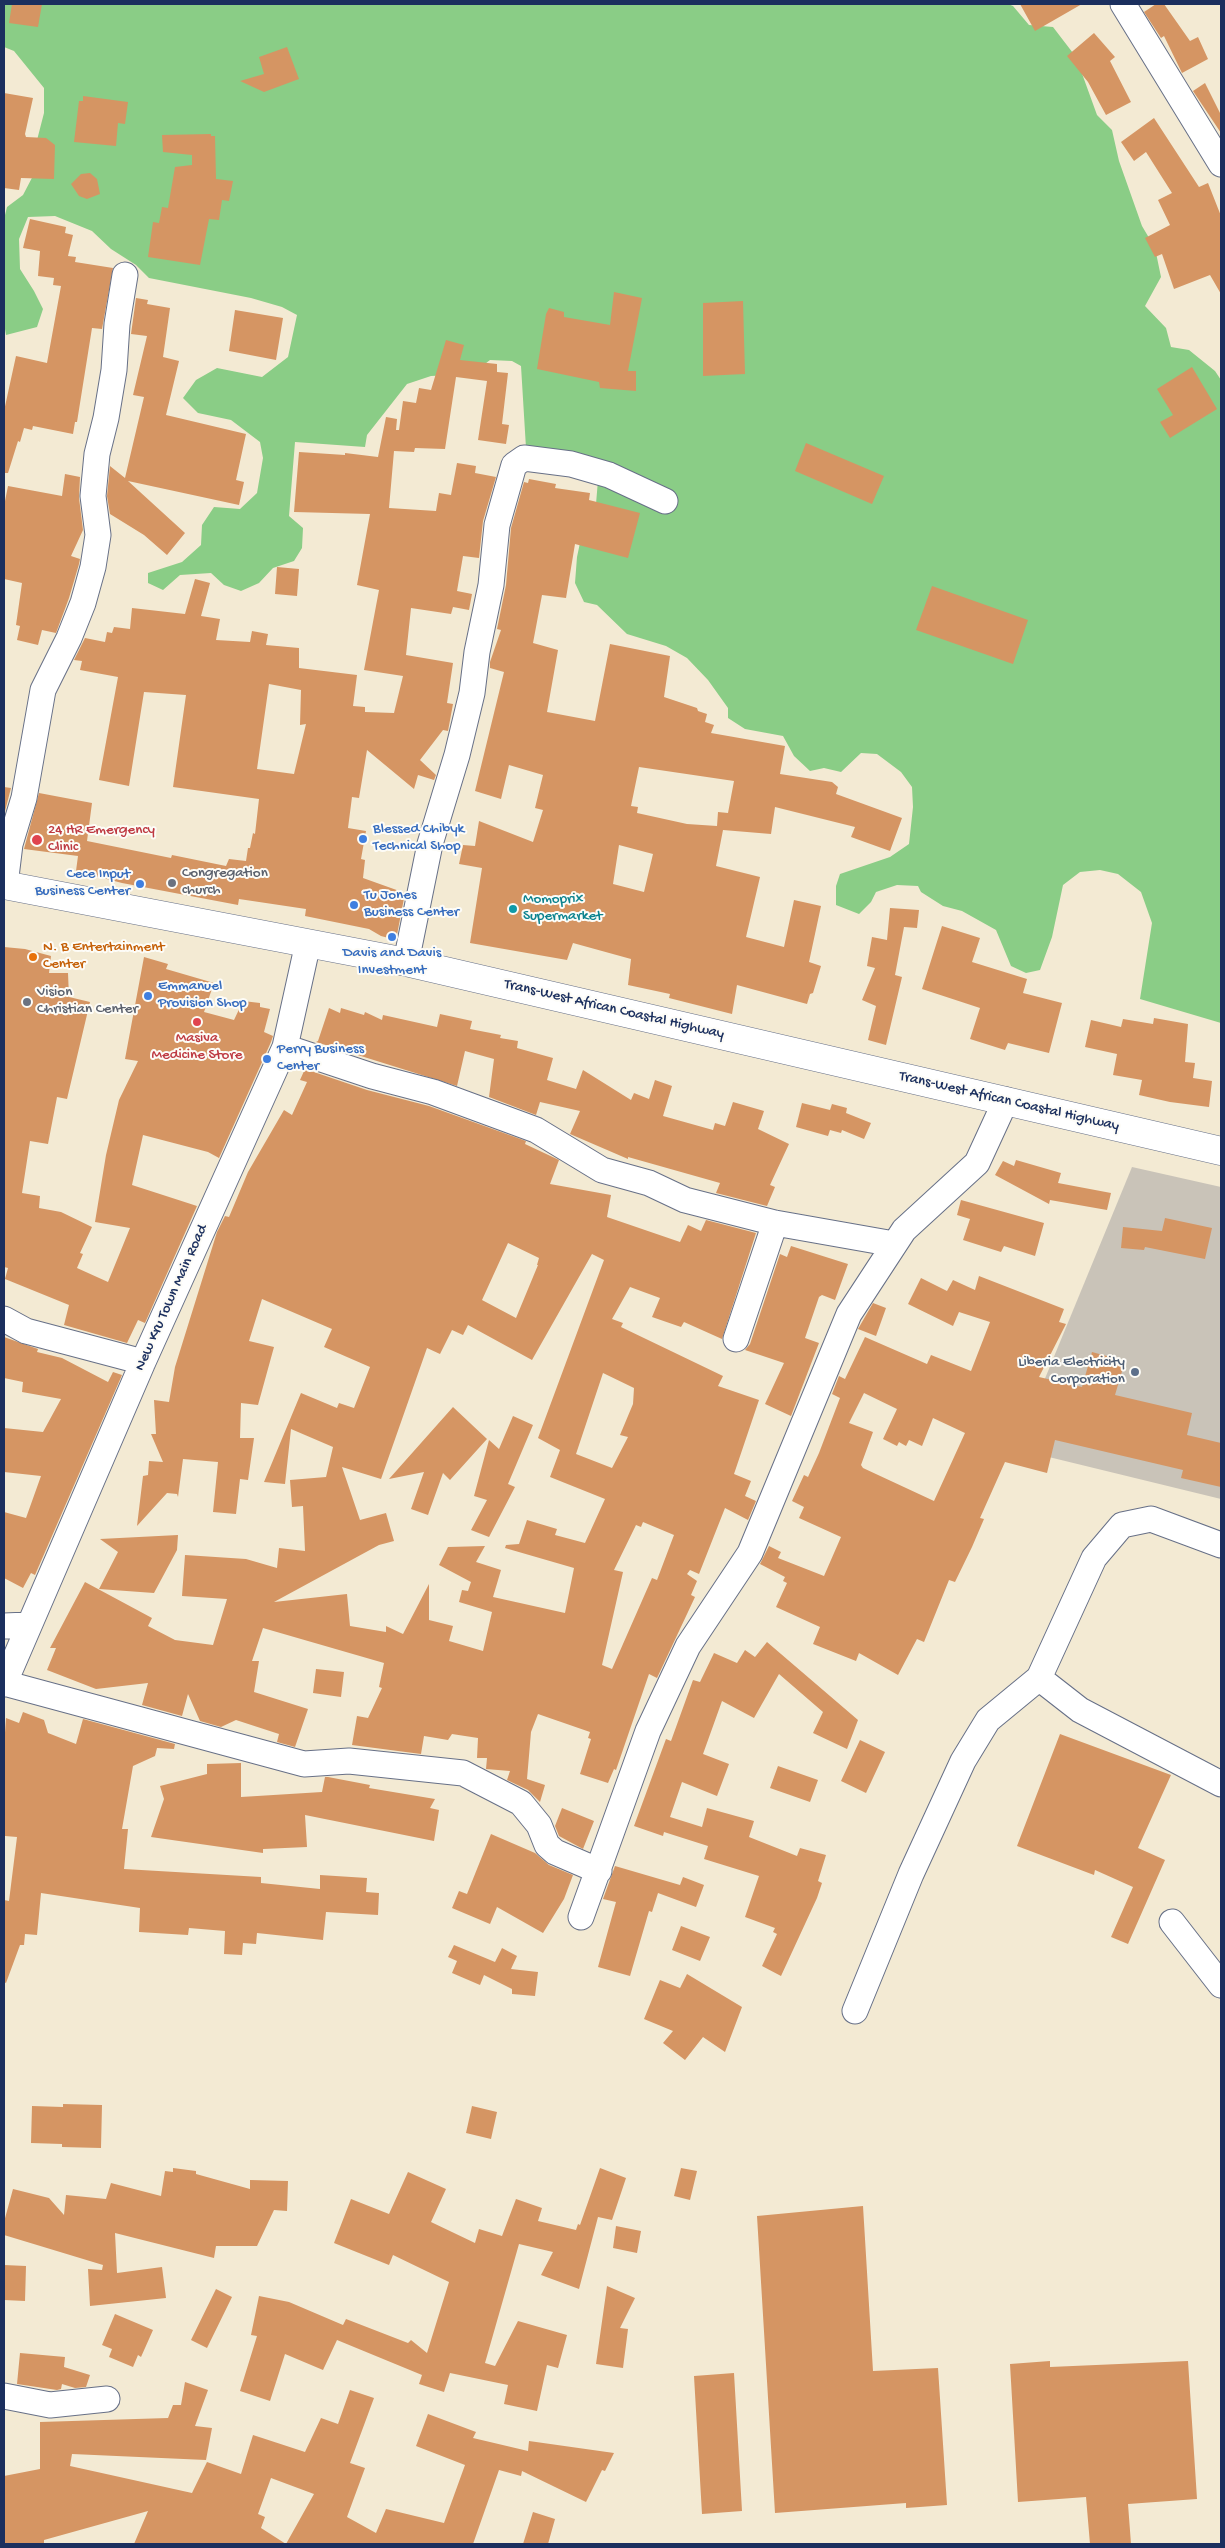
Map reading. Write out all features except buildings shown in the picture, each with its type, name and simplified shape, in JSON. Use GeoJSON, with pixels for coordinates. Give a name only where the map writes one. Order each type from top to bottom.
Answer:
{"type":"FeatureCollection","features":[{"type":"Feature","properties":{"kind":"highway","name":"Trans-West African Coastal Highway"},"geometry":{"type":"LineString","coordinates":[[4,885],[406,962],[1006,1100],[1148,1136],[1221,1151]]}},
{"type":"Feature","properties":{"kind":"street"},"geometry":{"type":"LineString","coordinates":[[1123,4],[1221,164]]}},
{"type":"Feature","properties":{"kind":"street"},"geometry":{"type":"LineString","coordinates":[[4,885],[10,844],[24,798],[43,690],[69,638],[83,602],[93,567],[98,535],[93,496],[97,454],[106,418],[114,370],[117,324],[125,276]]}},
{"type":"Feature","properties":{"kind":"street"},"geometry":{"type":"LineString","coordinates":[[406,962],[430,844],[457,755],[472,693],[477,652],[491,585],[497,525],[514,465],[524,458],[571,464],[609,475],[665,501]]}},
{"type":"Feature","properties":{"kind":"street","name":"New Kru Town Main Road"},"geometry":{"type":"LineString","coordinates":[[4,1683],[16,1626],[143,1362],[285,1047],[308,943]]}},
{"type":"Feature","properties":{"kind":"street"},"geometry":{"type":"LineString","coordinates":[[285,1047],[372,1076],[433,1092],[536,1130],[602,1170],[649,1183],[686,1200],[774,1223],[894,1244]]}},
{"type":"Feature","properties":{"kind":"street"},"geometry":{"type":"LineString","coordinates":[[581,1917],[648,1731],[688,1646],[750,1553],[849,1314],[904,1230],[977,1163],[1006,1100]]}},
{"type":"Feature","properties":{"kind":"street"},"geometry":{"type":"LineString","coordinates":[[736,1339],[774,1223]]}},
{"type":"Feature","properties":{"kind":"street"},"geometry":{"type":"LineString","coordinates":[[4,1319],[26,1331],[143,1362]]}},
{"type":"Feature","properties":{"kind":"street"},"geometry":{"type":"LineString","coordinates":[[855,2011],[911,1874],[964,1761],[988,1720],[1039,1678],[1094,1558],[1122,1525],[1151,1519],[1221,1545]]}},
{"type":"Feature","properties":{"kind":"street"},"geometry":{"type":"LineString","coordinates":[[1039,1678],[1080,1710],[1221,1784]]}},
{"type":"Feature","properties":{"kind":"street"},"geometry":{"type":"LineString","coordinates":[[4,1683],[304,1764],[349,1761],[463,1773],[521,1803],[539,1825],[547,1844],[555,1852],[599,1871]]}},
{"type":"Feature","properties":{"kind":"street"},"geometry":{"type":"LineString","coordinates":[[1172,1922],[1221,1985]]}},
{"type":"Feature","properties":{"kind":"street"},"geometry":{"type":"LineString","coordinates":[[4,2396],[50,2405],[107,2399]]}},
{"type":"Feature","properties":{"kind":"shaded area","name":"Liberia Electricity Corporation"},"geometry":{"type":"Polygon","coordinates":[[[1132,1167],[1221,1187],[1221,1499],[1016,1449],[1132,1167]]]}},
{"type":"Feature","properties":{"kind":"green space"},"geometry":{"type":"Polygon","coordinates":[[[4,4],[1008,4],[1013,6],[1029,25],[1053,27],[1076,57],[1097,115],[1112,130],[1119,161],[1142,226],[1155,248],[1161,277],[1145,306],[1166,328],[1171,347],[1189,350],[1215,371],[1221,380],[1221,1023],[1140,999],[1152,923],[1141,892],[1118,874],[1100,870],[1080,872],[1063,885],[1052,937],[1040,970],[1026,973],[1011,966],[996,930],[962,911],[943,906],[921,892],[918,886],[897,885],[876,892],[871,902],[859,914],[836,905],[836,886],[840,874],[890,857],[909,844],[913,807],[912,787],[901,772],[877,754],[861,753],[841,772],[824,768],[810,771],[794,756],[783,736],[745,729],[728,718],[728,708],[708,680],[687,658],[666,646],[627,634],[597,605],[584,602],[575,583],[577,557],[584,524],[596,504],[598,480],[526,448],[521,366],[512,361],[490,360],[472,374],[431,376],[407,384],[367,435],[365,447],[295,442],[289,516],[303,528],[302,548],[294,561],[273,568],[259,583],[241,591],[224,585],[211,573],[180,575],[163,590],[148,583],[148,573],[182,562],[201,545],[202,525],[214,507],[240,509],[257,493],[263,458],[260,442],[231,420],[198,413],[183,398],[196,380],[217,368],[262,377],[288,357],[297,315],[282,307],[251,298],[149,278],[136,265],[111,249],[92,231],[55,216],[28,217],[19,239],[20,269],[43,309],[37,327],[6,335],[4,323],[4,219],[7,207],[23,195],[35,172],[36,144],[44,113],[44,88],[14,51],[4,47],[4,4]]]}},
{"type":"Feature","properties":{"kind":"place","name":"Blessed Chibyk Technical Shop"},"geometry":{"type":"Point","coordinates":[363,839]}},
{"type":"Feature","properties":{"kind":"place","name":"24 HR Emergency Clinic"},"geometry":{"type":"Point","coordinates":[37,840]}},
{"type":"Feature","properties":{"kind":"place","name":"Congregation church"},"geometry":{"type":"Point","coordinates":[172,883]}},
{"type":"Feature","properties":{"kind":"place","name":"Cece Input Business Center"},"geometry":{"type":"Point","coordinates":[140,884]}},
{"type":"Feature","properties":{"kind":"place","name":"Tu Jones Business Center"},"geometry":{"type":"Point","coordinates":[354,905]}},
{"type":"Feature","properties":{"kind":"place","name":"Momoprix Supermarket"},"geometry":{"type":"Point","coordinates":[513,909]}},
{"type":"Feature","properties":{"kind":"place","name":"Davis and Davis Investment"},"geometry":{"type":"Point","coordinates":[392,937]}},
{"type":"Feature","properties":{"kind":"place","name":"N. B Entertainment Center"},"geometry":{"type":"Point","coordinates":[33,957]}},
{"type":"Feature","properties":{"kind":"place","name":"Emmanuel Provision Shop"},"geometry":{"type":"Point","coordinates":[148,996]}},
{"type":"Feature","properties":{"kind":"place","name":"Vision Christian Center"},"geometry":{"type":"Point","coordinates":[27,1002]}},
{"type":"Feature","properties":{"kind":"place","name":"Masiva Medicine Store"},"geometry":{"type":"Point","coordinates":[197,1022]}},
{"type":"Feature","properties":{"kind":"place","name":"Perry Business Center"},"geometry":{"type":"Point","coordinates":[267,1059]}},
{"type":"Feature","properties":{"kind":"place","name":"Liberia Electricity Corporation"},"geometry":{"type":"Point","coordinates":[1135,1372]}}]}
